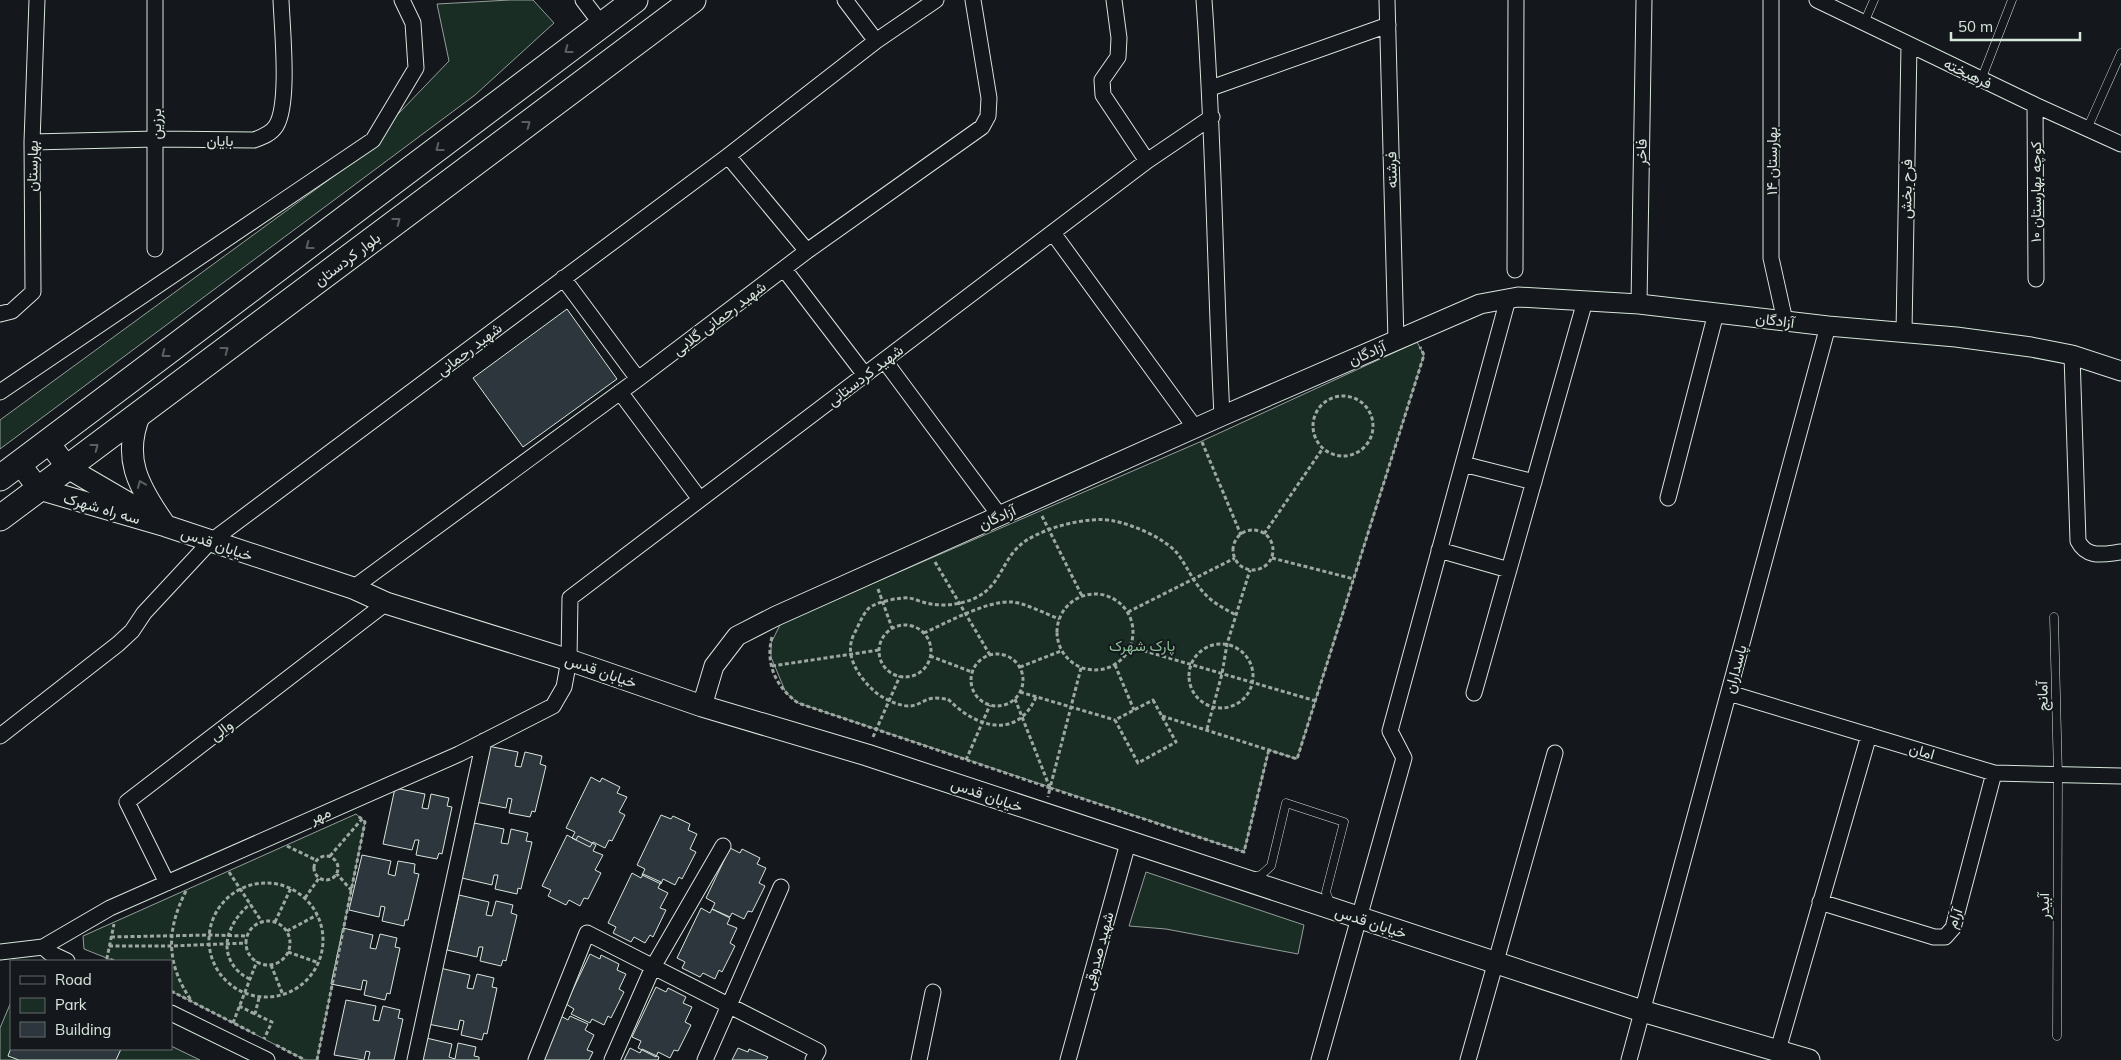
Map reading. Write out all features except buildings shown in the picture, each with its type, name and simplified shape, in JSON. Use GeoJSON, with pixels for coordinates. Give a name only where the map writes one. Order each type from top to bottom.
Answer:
{"type":"FeatureCollection","features":[{"type":"Feature","properties":{"kind":"main road","name":"بلوار کردستان"},"geometry":{"type":"LineString","coordinates":[[0,518],[693,0]]}},
{"type":"Feature","properties":{"kind":"main road"},"geometry":{"type":"LineString","coordinates":[[39,489],[10,470],[634,1],[654,29]]}},
{"type":"Feature","properties":{"kind":"main road","name":"سه راه شهرک"},"geometry":{"type":"LineString","coordinates":[[140,414],[134,429],[132,452],[136,472],[146,497],[166,526]]}},
{"type":"Feature","properties":{"kind":"main road"},"geometry":{"type":"LineString","coordinates":[[48,442],[68,468]]}},
{"type":"Feature","properties":{"kind":"main road","name":"سه راه شهرک"},"geometry":{"type":"LineString","coordinates":[[68,468],[166,526]]}},
{"type":"Feature","properties":{"kind":"main road","name":"سه راه شهرک"},"geometry":{"type":"LineString","coordinates":[[39,489],[166,526]]}},
{"type":"Feature","properties":{"kind":"main road","name":"خیابان قدس"},"geometry":{"type":"LineString","coordinates":[[166,526],[354,588],[386,603],[569,660],[702,706],[867,755],[1642,1011],[1755,1051],[1778,1050],[1809,1060]]}},
{"type":"Feature","properties":{"kind":"street","name":"بهارستان"},"geometry":{"type":"LineString","coordinates":[[0,314],[12,311],[33,292],[32,142],[37,0]]}},
{"type":"Feature","properties":{"kind":"street","name":"برزین"},"geometry":{"type":"LineString","coordinates":[[155,0],[155,249]]}},
{"type":"Feature","properties":{"kind":"street","name":"بایان"},"geometry":{"type":"LineString","coordinates":[[32,142],[156,139],[254,140],[269,134],[276,127],[284,89],[281,0]]}},
{"type":"Feature","properties":{"kind":"street"},"geometry":{"type":"LineString","coordinates":[[0,392],[374,140],[416,68],[413,23],[402,0]]}},
{"type":"Feature","properties":{"kind":"street"},"geometry":{"type":"LineString","coordinates":[[583,0],[602,25]]}},
{"type":"Feature","properties":{"kind":"street"},"geometry":{"type":"LineString","coordinates":[[845,0],[876,41]]}},
{"type":"Feature","properties":{"kind":"street","name":"شهید رحمانی"},"geometry":{"type":"LineString","coordinates":[[0,736],[118,644],[132,631],[144,613],[210,542],[728,156],[876,41],[936,0]]}},
{"type":"Feature","properties":{"kind":"street","name":"شهید رحمانی گلابی"},"geometry":{"type":"LineString","coordinates":[[354,588],[638,379],[807,251],[982,127],[988,116],[989,98],[973,0]]}},
{"type":"Feature","properties":{"kind":"street"},"geometry":{"type":"LineString","coordinates":[[1114,0],[1119,38],[1118,57],[1102,80],[1103,95],[1148,161]]}},
{"type":"Feature","properties":{"kind":"street"},"geometry":{"type":"LineString","coordinates":[[1204,0],[1211,88],[1217,312],[1222,416]]}},
{"type":"Feature","properties":{"kind":"street","name":"فرشته"},"geometry":{"type":"LineString","coordinates":[[1387,0],[1396,341]]}},
{"type":"Feature","properties":{"kind":"street"},"geometry":{"type":"LineString","coordinates":[[1515,270],[1516,0]]}},
{"type":"Feature","properties":{"kind":"street","name":"فاخر"},"geometry":{"type":"LineString","coordinates":[[1639,304],[1644,0]]}},
{"type":"Feature","properties":{"kind":"street","name":"بهارستان ۱۴"},"geometry":{"type":"LineString","coordinates":[[1771,0],[1771,258],[1785,321]]}},
{"type":"Feature","properties":{"kind":"street","name":"فرهیخته"},"geometry":{"type":"LineString","coordinates":[[1816,0],[2035,106],[2121,144]]}},
{"type":"Feature","properties":{"kind":"street"},"geometry":{"type":"LineString","coordinates":[[1211,88],[1388,25]]}},
{"type":"Feature","properties":{"kind":"street","name":"فرح بخش"},"geometry":{"type":"LineString","coordinates":[[1904,332],[1908,45]]}},
{"type":"Feature","properties":{"kind":"street","name":"کوچه بهارستان ۱۰"},"geometry":{"type":"LineString","coordinates":[[2035,106],[2036,279]]}},
{"type":"Feature","properties":{"kind":"street","name":"شهید کردستانی"},"geometry":{"type":"LineString","coordinates":[[569,660],[570,598],[699,498],[1148,161],[1212,117]]}},
{"type":"Feature","properties":{"kind":"street"},"geometry":{"type":"LineString","coordinates":[[728,156],[807,251]]}},
{"type":"Feature","properties":{"kind":"street"},"geometry":{"type":"LineString","coordinates":[[1053,233],[1200,438]]}},
{"type":"Feature","properties":{"kind":"street"},"geometry":{"type":"LineString","coordinates":[[784,269],[865,375]]}},
{"type":"Feature","properties":{"kind":"street"},"geometry":{"type":"LineString","coordinates":[[563,278],[638,379]]}},
{"type":"Feature","properties":{"kind":"street","name":"آزادگان"},"geometry":{"type":"LineString","coordinates":[[702,706],[714,666],[737,636],[776,616],[1000,516],[1200,438],[1222,416],[1480,304],[1518,297],[1639,304],[2022,346],[2072,355],[2121,371]]}},
{"type":"Feature","properties":{"kind":"street"},"geometry":{"type":"LineString","coordinates":[[1319,1060],[1353,916],[1404,758],[1390,731],[1508,299]]}},
{"type":"Feature","properties":{"kind":"street"},"geometry":{"type":"LineString","coordinates":[[1474,693],[1585,301]]}},
{"type":"Feature","properties":{"kind":"street"},"geometry":{"type":"LineString","coordinates":[[1668,498],[1716,313]]}},
{"type":"Feature","properties":{"kind":"street","name":"پاسداران"},"geometry":{"type":"LineString","coordinates":[[1629,1060],[1828,326]]}},
{"type":"Feature","properties":{"kind":"street"},"geometry":{"type":"LineString","coordinates":[[2072,355],[2078,541],[2082,549],[2094,554],[2121,552]]}},
{"type":"Feature","properties":{"kind":"street"},"geometry":{"type":"LineString","coordinates":[[884,360],[1000,516]]}},
{"type":"Feature","properties":{"kind":"street"},"geometry":{"type":"LineString","coordinates":[[620,392],[699,498]]}},
{"type":"Feature","properties":{"kind":"street"},"geometry":{"type":"LineString","coordinates":[[1463,464],[1534,482]]}},
{"type":"Feature","properties":{"kind":"street"},"geometry":{"type":"LineString","coordinates":[[1439,550],[1509,570]]}},
{"type":"Feature","properties":{"kind":"street","name":"والی"},"geometry":{"type":"LineString","coordinates":[[167,882],[126,802],[386,603]]}},
{"type":"Feature","properties":{"kind":"street","name":"مهر"},"geometry":{"type":"LineString","coordinates":[[44,947],[110,908],[459,754],[553,706],[564,686],[569,660]]}},
{"type":"Feature","properties":{"kind":"street","name":"امان"},"geometry":{"type":"LineString","coordinates":[[1729,693],[1994,773],[2121,776]]}},
{"type":"Feature","properties":{"kind":"street"},"geometry":{"type":"LineString","coordinates":[[1778,1050],[1869,735]]}},
{"type":"Feature","properties":{"kind":"street"},"geometry":{"type":"LineString","coordinates":[[415,1060],[484,741]]}},
{"type":"Feature","properties":{"kind":"street"},"geometry":{"type":"LineString","coordinates":[[1468,1060],[1555,753]]}},
{"type":"Feature","properties":{"kind":"street","name":"آرام"},"geometry":{"type":"LineString","coordinates":[[1820,902],[1934,937],[1945,937],[1953,928],[1994,773]]}},
{"type":"Feature","properties":{"kind":"street","name":"شهید صدوقی"},"geometry":{"type":"LineString","coordinates":[[1068,1060],[1128,842]]}},
{"type":"Feature","properties":{"kind":"street"},"geometry":{"type":"LineString","coordinates":[[612,1060],[653,967],[723,846]]}},
{"type":"Feature","properties":{"kind":"street"},"geometry":{"type":"LineString","coordinates":[[705,1060],[782,887]]}},
{"type":"Feature","properties":{"kind":"street"},"geometry":{"type":"LineString","coordinates":[[536,1060],[587,933],[818,1052],[813,1060]]}},
{"type":"Feature","properties":{"kind":"street"},"geometry":{"type":"LineString","coordinates":[[0,952],[44,947],[50,953],[65,960]]}},
{"type":"Feature","properties":{"kind":"street"},"geometry":{"type":"LineString","coordinates":[[919,1060],[933,992]]}},
{"type":"Feature","properties":{"kind":"street"},"geometry":{"type":"LineString","coordinates":[[172,1013],[267,1060]]}},
{"type":"Feature","properties":{"kind":"lane"},"geometry":{"type":"LineString","coordinates":[[1864,24],[1874,0]]}},
{"type":"Feature","properties":{"kind":"lane"},"geometry":{"type":"LineString","coordinates":[[1981,80],[2012,0]]}},
{"type":"Feature","properties":{"kind":"lane"},"geometry":{"type":"LineString","coordinates":[[2086,129],[2121,53]]}},
{"type":"Feature","properties":{"kind":"lane","name":"آمانج"},"geometry":{"type":"LineString","coordinates":[[2054,617],[2058,775]]}},
{"type":"Feature","properties":{"kind":"lane","name":"آبیدر"},"geometry":{"type":"LineString","coordinates":[[2057,1036],[2058,775]]}},
{"type":"Feature","properties":{"kind":"lane"},"geometry":{"type":"LineString","coordinates":[[1233,877],[1261,875],[1270,866],[1286,803],[1344,822],[1326,892],[1329,900],[1353,916]]}},
{"type":"Feature","properties":{"kind":"path"},"geometry":{"type":"LineString","coordinates":[[1162,716],[1298,759],[1424,356],[1417,342]]}},
{"type":"Feature","properties":{"kind":"path"},"geometry":{"type":"LineString","coordinates":[[1338,396],[1357,399],[1370,413],[1373,423],[1372,433],[1368,442],[1361,450],[1342,456],[1323,448],[1314,432],[1316,413],[1329,399],[1338,396]]}},
{"type":"Feature","properties":{"kind":"path"},"geometry":{"type":"LineString","coordinates":[[1200,438],[1240,535]]}},
{"type":"Feature","properties":{"kind":"path"},"geometry":{"type":"LineString","coordinates":[[1264,534],[1323,448]]}},
{"type":"Feature","properties":{"kind":"path"},"geometry":{"type":"LineString","coordinates":[[1040,510],[1082,596]]}},
{"type":"Feature","properties":{"kind":"path"},"geometry":{"type":"LineString","coordinates":[[1036,697],[1025,715],[1007,725],[996,726],[982,723],[956,708],[948,699],[930,699],[912,706],[902,705],[874,691],[855,669],[851,654],[853,637],[863,615],[871,607],[882,602],[908,598],[930,604],[960,603],[983,593],[996,581],[1000,569],[1018,547],[1064,524],[1096,519],[1112,520],[1146,531],[1176,552],[1205,594],[1236,615]]}},
{"type":"Feature","properties":{"kind":"path"},"geometry":{"type":"LineString","coordinates":[[1252,530],[1264,534],[1272,544],[1272,558],[1263,568],[1250,570],[1243,568],[1235,558],[1234,546],[1240,535],[1252,530]]}},
{"type":"Feature","properties":{"kind":"path"},"geometry":{"type":"LineString","coordinates":[[928,548],[990,654]]}},
{"type":"Feature","properties":{"kind":"path"},"geometry":{"type":"LineString","coordinates":[[1128,612],[1235,558]]}},
{"type":"Feature","properties":{"kind":"path"},"geometry":{"type":"LineString","coordinates":[[1272,558],[1354,579]]}},
{"type":"Feature","properties":{"kind":"path"},"geometry":{"type":"LineString","coordinates":[[1207,729],[1222,674],[1227,644],[1250,570]]}},
{"type":"Feature","properties":{"kind":"path"},"geometry":{"type":"LineString","coordinates":[[872,573],[892,628]]}},
{"type":"Feature","properties":{"kind":"path"},"geometry":{"type":"LineString","coordinates":[[1096,593],[1108,596],[1120,603],[1128,612],[1132,623],[1131,647],[1115,665],[1104,670],[1080,668],[1069,661],[1061,651],[1057,638],[1059,619],[1070,602],[1082,596],[1096,593]]}},
{"type":"Feature","properties":{"kind":"path"},"geometry":{"type":"LineString","coordinates":[[924,633],[966,614],[1003,602],[1013,602],[1059,619]]}},
{"type":"Feature","properties":{"kind":"path"},"geometry":{"type":"LineString","coordinates":[[900,625],[909,625],[924,633],[930,647],[930,656],[922,670],[916,674],[900,676],[892,673],[885,667],[880,659],[879,650],[881,642],[892,628],[900,625]]}},
{"type":"Feature","properties":{"kind":"path"},"geometry":{"type":"LineString","coordinates":[[1216,644],[1227,644],[1237,647],[1251,662],[1253,682],[1249,692],[1238,703],[1224,708],[1214,708],[1203,703],[1190,686],[1189,674],[1191,663],[1197,654],[1206,647],[1216,644]]}},
{"type":"Feature","properties":{"kind":"path"},"geometry":{"type":"LineString","coordinates":[[1131,647],[1316,701]]}},
{"type":"Feature","properties":{"kind":"path"},"geometry":{"type":"LineString","coordinates":[[772,666],[879,650]]}},
{"type":"Feature","properties":{"kind":"path"},"geometry":{"type":"LineString","coordinates":[[1020,666],[1061,651]]}},
{"type":"Feature","properties":{"kind":"path"},"geometry":{"type":"LineString","coordinates":[[990,654],[1007,655],[1020,666],[1023,675],[1020,692],[1015,700],[999,706],[990,705],[976,696],[971,680],[972,672],[982,658],[990,654]]}},
{"type":"Feature","properties":{"kind":"path"},"geometry":{"type":"LineString","coordinates":[[930,656],[972,672]]}},
{"type":"Feature","properties":{"kind":"path"},"geometry":{"type":"LineString","coordinates":[[1115,665],[1134,710]]}},
{"type":"Feature","properties":{"kind":"path"},"geometry":{"type":"LineString","coordinates":[[1043,814],[1080,668]]}},
{"type":"Feature","properties":{"kind":"path"},"geometry":{"type":"LineString","coordinates":[[867,755],[876,729],[900,676]]}},
{"type":"Feature","properties":{"kind":"path"},"geometry":{"type":"LineString","coordinates":[[1020,692],[1115,720],[1153,700],[1176,742],[1138,763],[1115,720]]}},
{"type":"Feature","properties":{"kind":"path"},"geometry":{"type":"LineString","coordinates":[[1015,700],[1050,788]]}},
{"type":"Feature","properties":{"kind":"path"},"geometry":{"type":"LineString","coordinates":[[798,702],[1244,852],[1269,749]]}},
{"type":"Feature","properties":{"kind":"path"},"geometry":{"type":"LineString","coordinates":[[966,760],[990,705]]}},
{"type":"Feature","properties":{"kind":"path"},"geometry":{"type":"LineString","coordinates":[[317,1060],[366,822],[356,814],[348,818]]}},
{"type":"Feature","properties":{"kind":"path"},"geometry":{"type":"LineString","coordinates":[[330,856],[362,819]]}},
{"type":"Feature","properties":{"kind":"path"},"geometry":{"type":"LineString","coordinates":[[278,850],[296,842]]}},
{"type":"Feature","properties":{"kind":"path"},"geometry":{"type":"LineString","coordinates":[[287,846],[316,860]]}},
{"type":"Feature","properties":{"kind":"path"},"geometry":{"type":"LineString","coordinates":[[323,856],[330,856],[336,862],[338,869],[336,873],[327,880],[319,878],[314,868],[316,860],[323,856]]}},
{"type":"Feature","properties":{"kind":"path"},"geometry":{"type":"LineString","coordinates":[[237,868],[228,872],[262,922]]}},
{"type":"Feature","properties":{"kind":"path"},"geometry":{"type":"LineString","coordinates":[[336,873],[352,891]]}},
{"type":"Feature","properties":{"kind":"path"},"geometry":{"type":"LineString","coordinates":[[305,898],[319,878]]}},
{"type":"Feature","properties":{"kind":"path"},"geometry":{"type":"LineString","coordinates":[[256,883],[274,883],[290,888],[305,898],[317,915],[322,928],[324,946],[319,963],[312,976],[301,986],[283,995],[274,998],[259,998],[244,994],[230,986],[219,974],[212,960],[208,944],[213,916],[224,900],[239,889],[256,883]]}},
{"type":"Feature","properties":{"kind":"path"},"geometry":{"type":"LineString","coordinates":[[276,922],[290,888]]}},
{"type":"Feature","properties":{"kind":"path"},"geometry":{"type":"LineString","coordinates":[[178,895],[187,891],[176,911],[171,946],[180,984],[192,1002]]}},
{"type":"Feature","properties":{"kind":"path"},"geometry":{"type":"LineString","coordinates":[[250,904],[234,921],[228,935],[227,944],[227,954],[233,965],[245,977],[250,979]]}},
{"type":"Feature","properties":{"kind":"path"},"geometry":{"type":"LineString","coordinates":[[287,931],[317,915]]}},
{"type":"Feature","properties":{"kind":"path"},"geometry":{"type":"LineString","coordinates":[[112,960],[107,958],[114,924],[123,919]]}},
{"type":"Feature","properties":{"kind":"path"},"geometry":{"type":"LineString","coordinates":[[262,922],[276,922],[287,931],[290,938],[288,952],[284,958],[271,965],[257,961],[251,956],[247,936],[255,925],[262,922]]}},
{"type":"Feature","properties":{"kind":"path"},"geometry":{"type":"LineString","coordinates":[[111,937],[247,936]]}},
{"type":"Feature","properties":{"kind":"path"},"geometry":{"type":"LineString","coordinates":[[109,946],[247,943]]}},
{"type":"Feature","properties":{"kind":"path"},"geometry":{"type":"LineString","coordinates":[[288,952],[319,963]]}},
{"type":"Feature","properties":{"kind":"path"},"geometry":{"type":"LineString","coordinates":[[233,1023],[257,961]]}},
{"type":"Feature","properties":{"kind":"path"},"geometry":{"type":"LineString","coordinates":[[271,965],[283,995]]}},
{"type":"Feature","properties":{"kind":"path"},"geometry":{"type":"LineString","coordinates":[[172,992],[304,1060]]}},
{"type":"Feature","properties":{"kind":"path"},"geometry":{"type":"LineString","coordinates":[[255,1014],[259,998]]}},
{"type":"Feature","properties":{"kind":"path"},"geometry":{"type":"LineString","coordinates":[[239,1006],[272,1022],[264,1039]]}},
{"type":"Feature","properties":{"kind":"green space"},"geometry":{"type":"Polygon","coordinates":[[[533,0],[554,23],[475,95],[0,449],[0,420],[349,165],[449,61],[437,4],[533,0]]]}},
{"type":"Feature","properties":{"kind":"green space","name":"پارک شهرک"},"geometry":{"type":"Polygon","coordinates":[[[1417,342],[1424,355],[1297,759],[1269,750],[1244,852],[798,703],[786,693],[771,657],[771,643],[781,623],[1202,441],[1417,342]]]}},
{"type":"Feature","properties":{"kind":"green space"},"geometry":{"type":"Polygon","coordinates":[[[356,814],[365,822],[317,1060],[305,1060],[172,992],[172,960],[112,960],[84,949],[83,936],[356,814]]]}},
{"type":"Feature","properties":{"kind":"green space"},"geometry":{"type":"Polygon","coordinates":[[[1146,872],[1304,925],[1298,954],[1166,929],[1129,926],[1146,872]]]}},
{"type":"Feature","properties":{"kind":"green space"},"geometry":{"type":"Polygon","coordinates":[[[10,1004],[10,1050],[172,1050],[172,1046],[200,1060],[0,1060],[0,1028],[10,1004]]]}}]}
